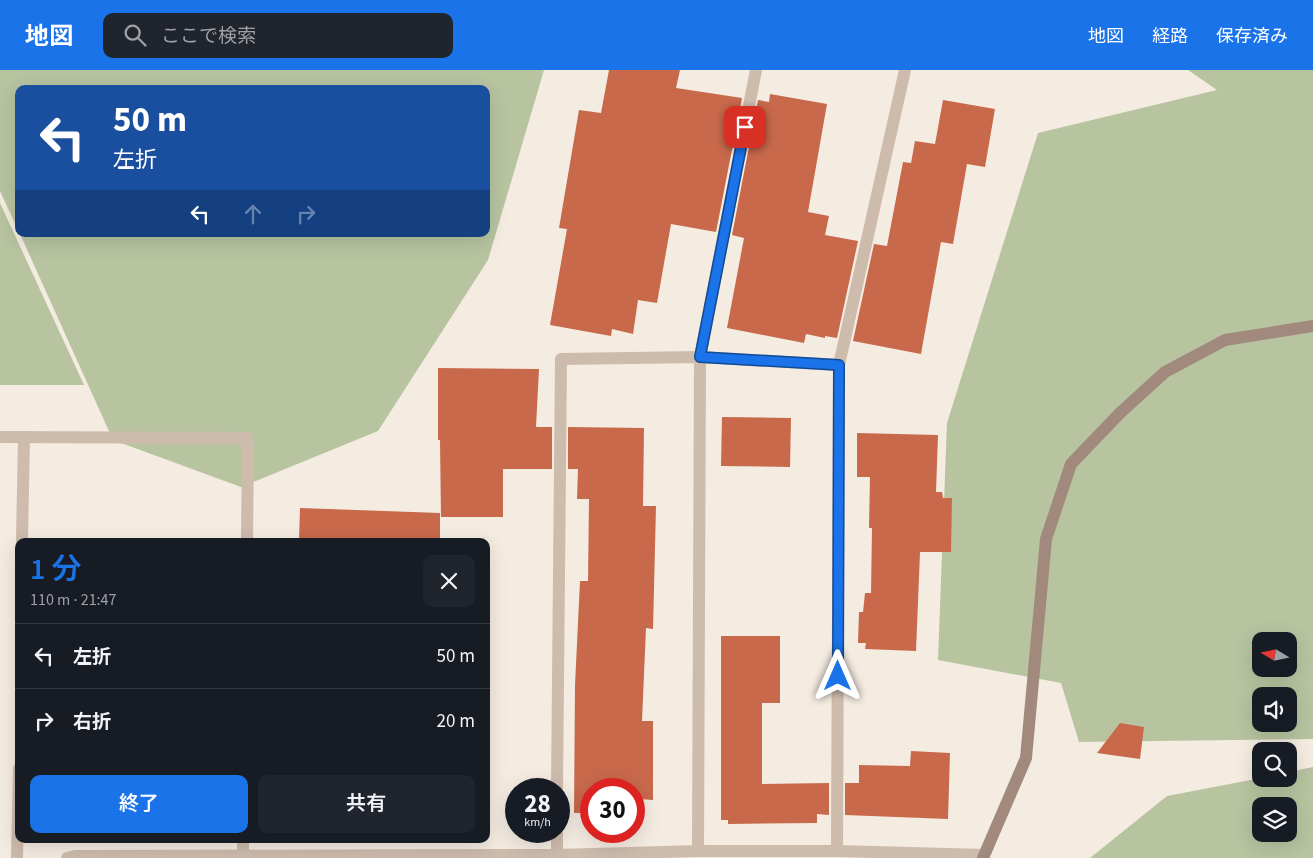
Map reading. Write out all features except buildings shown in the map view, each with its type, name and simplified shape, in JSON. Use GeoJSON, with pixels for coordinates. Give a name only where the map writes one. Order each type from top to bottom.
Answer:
{"type":"FeatureCollection","features":[{"type":"Feature","properties":{"kind":"street"},"geometry":{"type":"LineString","coordinates":[[698,851],[700,357],[756,70]]}},
{"type":"Feature","properties":{"kind":"street"},"geometry":{"type":"LineString","coordinates":[[837,851],[839,365],[905,70]]}},
{"type":"Feature","properties":{"kind":"street"},"geometry":{"type":"LineString","coordinates":[[67,858],[75,856],[557,854],[698,851],[837,851],[984,857],[1026,758],[1046,539],[1071,464],[1120,412],[1165,372],[1225,340],[1313,326]]}},
{"type":"Feature","properties":{"kind":"street"},"geometry":{"type":"LineString","coordinates":[[557,778],[560,359],[700,357],[839,365]]}},
{"type":"Feature","properties":{"kind":"street"},"geometry":{"type":"LineString","coordinates":[[0,437],[248,438],[247,538]]}},
{"type":"Feature","properties":{"kind":"street"},"geometry":{"type":"LineString","coordinates":[[22,538],[24,437]]}},
{"type":"Feature","properties":{"kind":"street"},"geometry":{"type":"LineString","coordinates":[[17,843],[17,858]]}},
{"type":"Feature","properties":{"kind":"street"},"geometry":{"type":"LineString","coordinates":[[243,843],[243,856]]}},
{"type":"Feature","properties":{"kind":"street"},"geometry":{"type":"LineString","coordinates":[[557,843],[557,854]]}},
{"type":"Feature","properties":{"kind":"green space"},"geometry":{"type":"Polygon","coordinates":[[[0,70],[544,70],[488,260],[378,431],[241,487],[113,440],[21,237],[490,237],[490,85],[15,85],[15,223],[0,191],[0,70]]]}},
{"type":"Feature","properties":{"kind":"green space"},"geometry":{"type":"Polygon","coordinates":[[[1188,70],[1313,70],[1313,739],[1079,742],[1061,683],[938,660],[947,423],[1038,133],[1217,90],[1188,70]]]}},
{"type":"Feature","properties":{"kind":"green space"},"geometry":{"type":"Polygon","coordinates":[[[0,203],[84,385],[0,385],[0,203]]]}},
{"type":"Feature","properties":{"kind":"green space"},"geometry":{"type":"Polygon","coordinates":[[[1313,767],[1313,858],[1090,858],[1167,796],[1252,780],[1252,787],[1297,787],[1297,770],[1313,767]]]}},
{"type":"Feature","properties":{"kind":"route"},"geometry":{"type":"LineString","coordinates":[[745,127],[700,357],[839,365],[838,676]]}}]}
